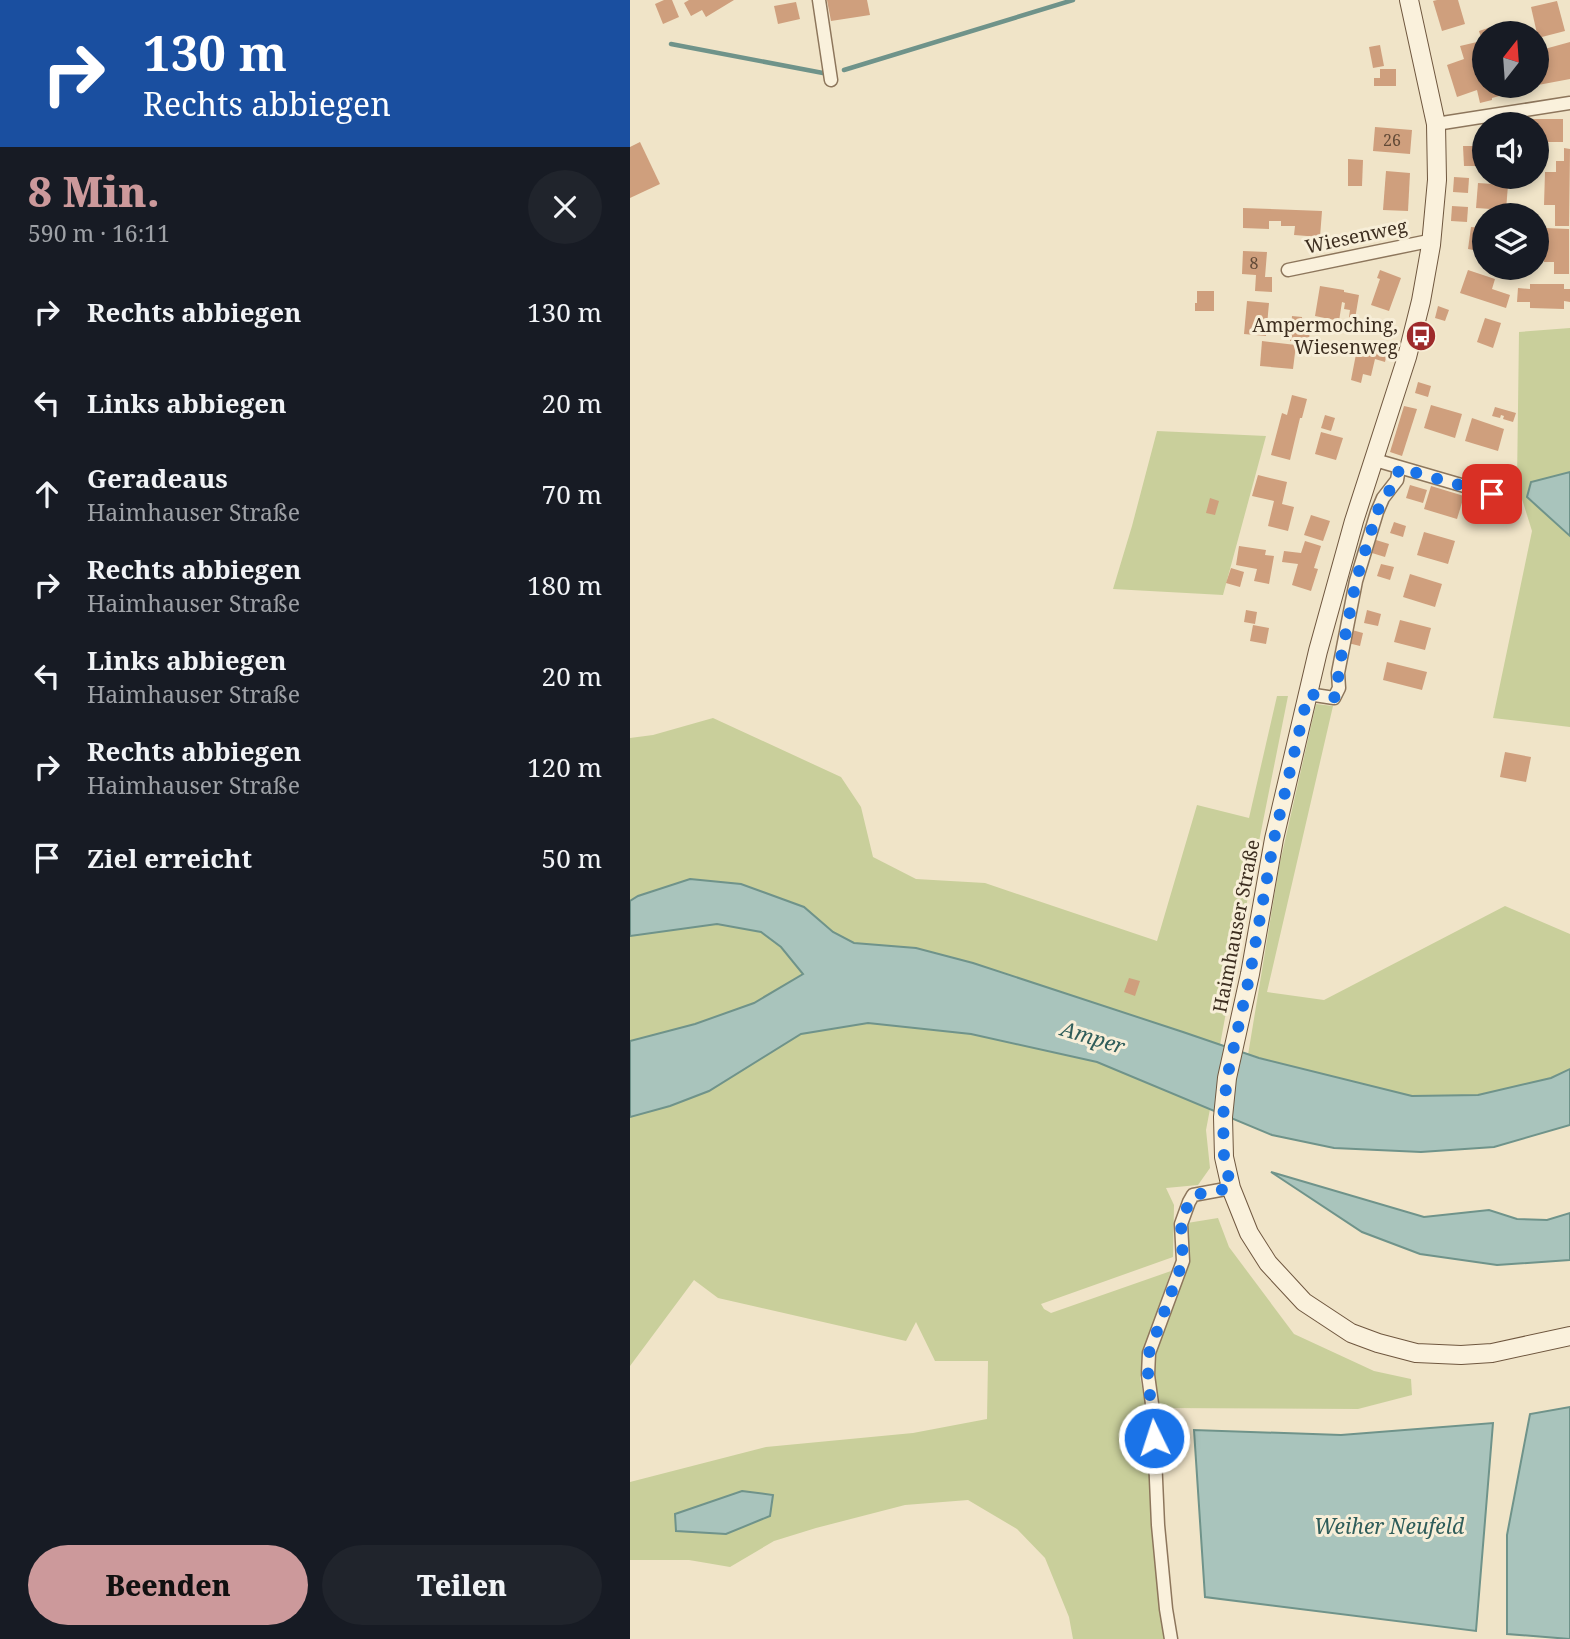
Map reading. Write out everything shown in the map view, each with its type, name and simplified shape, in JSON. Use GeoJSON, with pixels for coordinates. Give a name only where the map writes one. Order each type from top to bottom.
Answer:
{"type":"FeatureCollection","features":[{"type":"Feature","properties":{"kind":"main road","name":"Haimhauser Straße"},"geometry":{"type":"LineString","coordinates":[[1409,0],[1436,124],[1437,180],[1431,245],[1410,345],[1354,521],[1318,651],[1274,839],[1250,974],[1227,1078],[1223,1117],[1224,1157],[1231,1188],[1249,1233],[1268,1263],[1304,1302],[1351,1333],[1416,1353],[1461,1355],[1492,1353],[1570,1336]]}},
{"type":"Feature","properties":{"kind":"street"},"geometry":{"type":"LineString","coordinates":[[818,0],[831,80]]}},
{"type":"Feature","properties":{"kind":"street"},"geometry":{"type":"LineString","coordinates":[[1436,124],[1569,106]]}},
{"type":"Feature","properties":{"kind":"street","name":"Wiesenweg"},"geometry":{"type":"LineString","coordinates":[[1288,270],[1424,242],[1431,245]]}},
{"type":"Feature","properties":{"kind":"street"},"geometry":{"type":"LineString","coordinates":[[1375,460],[1492,494]]}},
{"type":"Feature","properties":{"kind":"street"},"geometry":{"type":"LineString","coordinates":[[1308,694],[1334,698],[1339,688],[1338,673],[1356,581],[1377,512],[1397,480],[1399,468]]}},
{"type":"Feature","properties":{"kind":"street"},"geometry":{"type":"LineString","coordinates":[[1171,1639],[1158,1525],[1153,1410],[1148,1375],[1149,1353],[1183,1261],[1181,1224],[1189,1202],[1194,1195],[1231,1188]]}},
{"type":"Feature","properties":{"kind":"green space"},"geometry":{"type":"Polygon","coordinates":[[[1570,328],[1570,472],[1531,482],[1527,497],[1570,536],[1570,727],[1493,718],[1532,531],[1517,483],[1519,332],[1570,328]]]}},
{"type":"Feature","properties":{"kind":"green space"},"geometry":{"type":"Polygon","coordinates":[[[1157,431],[1266,436],[1223,595],[1113,589],[1157,431]]]}},
{"type":"Feature","properties":{"kind":"green space"},"geometry":{"type":"Polygon","coordinates":[[[1277,696],[1288,696],[1220,1045],[916,948],[854,943],[833,932],[804,907],[638,896],[630,901],[630,738],[653,735],[713,718],[841,777],[861,807],[873,857],[916,879],[985,883],[1157,941],[1197,805],[1249,818],[1277,696]]]}},
{"type":"Feature","properties":{"kind":"green space"},"geometry":{"type":"Polygon","coordinates":[[[1316,704],[1333,706],[1267,992],[1324,1000],[1505,906],[1570,934],[1570,1069],[1551,1078],[1478,1095],[1412,1096],[1248,1055],[1279,867],[1316,704]]]}},
{"type":"Feature","properties":{"kind":"green space"},"geometry":{"type":"Polygon","coordinates":[[[717,924],[761,932],[781,947],[803,974],[754,1003],[695,1024],[630,1041],[630,936],[717,924]]]}},
{"type":"Feature","properties":{"kind":"green space"},"geometry":{"type":"Polygon","coordinates":[[[868,1023],[971,1034],[1097,1062],[1210,1109],[1206,1130],[1210,1168],[1198,1185],[1166,1188],[1174,1205],[1173,1257],[1041,1304],[1051,1313],[1171,1271],[1144,1351],[1140,1377],[1147,1412],[1168,1639],[1073,1639],[1069,1617],[1045,1558],[1017,1529],[968,1500],[905,1505],[816,1528],[774,1541],[730,1567],[689,1560],[630,1560],[630,1482],[766,1447],[913,1433],[987,1419],[988,1361],[935,1361],[916,1322],[906,1341],[718,1298],[694,1280],[630,1366],[630,1117],[709,1091],[801,1034],[868,1023]]]}},
{"type":"Feature","properties":{"kind":"green space"},"geometry":{"type":"Polygon","coordinates":[[[1218,1218],[1229,1247],[1294,1334],[1374,1371],[1411,1379],[1412,1395],[1358,1409],[1154,1408],[1152,1345],[1187,1257],[1181,1224],[1218,1218]]]}},
{"type":"Feature","properties":{"kind":"water"},"geometry":{"type":"Polygon","coordinates":[[[1570,472],[1570,536],[1527,497],[1531,482],[1570,472]]]}},
{"type":"Feature","properties":{"kind":"water","name":"Amper"},"geometry":{"type":"Polygon","coordinates":[[[690,879],[741,884],[804,907],[833,932],[854,943],[916,948],[973,963],[1259,1058],[1412,1096],[1478,1095],[1551,1078],[1570,1069],[1570,1125],[1494,1147],[1421,1152],[1334,1148],[1272,1135],[1097,1062],[971,1034],[868,1023],[801,1034],[709,1091],[630,1117],[630,1041],[695,1024],[754,1003],[803,974],[781,947],[761,932],[717,924],[630,936],[630,901],[690,879]]]}},
{"type":"Feature","properties":{"kind":"water"},"geometry":{"type":"Polygon","coordinates":[[[1271,1172],[1424,1217],[1489,1210],[1517,1219],[1547,1220],[1570,1213],[1570,1260],[1497,1265],[1420,1254],[1362,1232],[1271,1172]]]}},
{"type":"Feature","properties":{"kind":"water"},"geometry":{"type":"Polygon","coordinates":[[[1570,1407],[1570,1639],[1507,1634],[1507,1535],[1530,1414],[1570,1407]]]}},
{"type":"Feature","properties":{"kind":"water","name":"Weiher Neufeld"},"geometry":{"type":"Polygon","coordinates":[[[1493,1423],[1476,1631],[1205,1597],[1194,1430],[1341,1435],[1493,1423]]]}},
{"type":"Feature","properties":{"kind":"water"},"geometry":{"type":"Polygon","coordinates":[[[742,1491],[773,1495],[770,1516],[726,1534],[676,1531],[675,1514],[742,1491]]]}},
{"type":"Feature","properties":{"kind":"building"},"geometry":{"type":"Polygon","coordinates":[[[672,0],[679,17],[663,24],[655,4],[672,0]]]}},
{"type":"Feature","properties":{"kind":"building"},"geometry":{"type":"Polygon","coordinates":[[[689,0],[734,0],[706,17],[702,10],[691,16],[684,3],[689,0]]]}},
{"type":"Feature","properties":{"kind":"building"},"geometry":{"type":"Polygon","coordinates":[[[827,0],[867,0],[870,15],[831,21],[827,0]]]}},
{"type":"Feature","properties":{"kind":"building"},"geometry":{"type":"Polygon","coordinates":[[[1458,0],[1465,24],[1442,31],[1433,1],[1458,0]]]}},
{"type":"Feature","properties":{"kind":"building"},"geometry":{"type":"Polygon","coordinates":[[[1557,1],[1565,31],[1549,35],[1549,21],[1534,21],[1531,7],[1557,1]]]}},
{"type":"Feature","properties":{"kind":"building"},"geometry":{"type":"Polygon","coordinates":[[[796,2],[800,19],[778,24],[774,6],[796,2]]]}},
{"type":"Feature","properties":{"kind":"building"},"geometry":{"type":"Polygon","coordinates":[[[1570,42],[1570,79],[1549,83],[1549,48],[1570,42]]]}},
{"type":"Feature","properties":{"kind":"building"},"geometry":{"type":"Polygon","coordinates":[[[1472,43],[1472,92],[1457,97],[1447,65],[1464,59],[1460,46],[1472,43]]]}},
{"type":"Feature","properties":{"kind":"building"},"geometry":{"type":"Polygon","coordinates":[[[1380,45],[1384,66],[1373,68],[1369,47],[1380,45]]]}},
{"type":"Feature","properties":{"kind":"building"},"geometry":{"type":"Polygon","coordinates":[[[1380,69],[1396,69],[1396,86],[1374,86],[1374,78],[1380,78],[1380,69]]]}},
{"type":"Feature","properties":{"kind":"building"},"geometry":{"type":"Polygon","coordinates":[[[1479,98],[1492,98],[1492,100],[1480,103],[1479,98]]]}},
{"type":"Feature","properties":{"kind":"building"},"geometry":{"type":"Polygon","coordinates":[[[1549,119],[1563,119],[1563,142],[1549,142],[1549,119]]]}},
{"type":"Feature","properties":{"kind":"building"},"geometry":{"type":"Polygon","coordinates":[[[1375,127],[1412,130],[1410,154],[1373,151],[1375,127]]]}},
{"type":"Feature","properties":{"kind":"building"},"geometry":{"type":"Polygon","coordinates":[[[640,142],[660,184],[630,198],[630,147],[640,142]]]}},
{"type":"Feature","properties":{"kind":"building"},"geometry":{"type":"Polygon","coordinates":[[[1463,146],[1472,146],[1472,166],[1464,166],[1463,146]]]}},
{"type":"Feature","properties":{"kind":"building"},"geometry":{"type":"Polygon","coordinates":[[[1564,148],[1570,149],[1569,226],[1555,226],[1555,205],[1544,203],[1544,189],[1549,189],[1549,172],[1556,172],[1556,161],[1564,161],[1564,148]]]}},
{"type":"Feature","properties":{"kind":"building"},"geometry":{"type":"Polygon","coordinates":[[[1348,159],[1363,160],[1362,186],[1348,186],[1348,159]]]}},
{"type":"Feature","properties":{"kind":"building"},"geometry":{"type":"Polygon","coordinates":[[[1386,171],[1410,173],[1408,211],[1383,210],[1386,171]]]}},
{"type":"Feature","properties":{"kind":"building"},"geometry":{"type":"Polygon","coordinates":[[[1454,177],[1469,178],[1468,193],[1453,192],[1454,177]]]}},
{"type":"Feature","properties":{"kind":"building"},"geometry":{"type":"Polygon","coordinates":[[[1478,189],[1508,189],[1507,203],[1476,203],[1478,189]]]}},
{"type":"Feature","properties":{"kind":"building"},"geometry":{"type":"Polygon","coordinates":[[[1452,206],[1468,207],[1467,222],[1451,221],[1452,206]]]}},
{"type":"Feature","properties":{"kind":"building"},"geometry":{"type":"Polygon","coordinates":[[[1243,208],[1322,211],[1320,237],[1294,235],[1295,226],[1281,226],[1281,221],[1269,221],[1269,229],[1243,228],[1243,208]]]}},
{"type":"Feature","properties":{"kind":"building"},"geometry":{"type":"Polygon","coordinates":[[[1471,227],[1472,227],[1472,250],[1468,249],[1471,227]]]}},
{"type":"Feature","properties":{"kind":"building"},"geometry":{"type":"Polygon","coordinates":[[[1549,228],[1569,229],[1569,274],[1554,274],[1554,262],[1549,262],[1549,228]]]}},
{"type":"Feature","properties":{"kind":"building"},"geometry":{"type":"Polygon","coordinates":[[[1243,251],[1267,252],[1265,277],[1272,277],[1272,292],[1255,291],[1256,275],[1242,274],[1243,251]]]}},
{"type":"Feature","properties":{"kind":"building"},"geometry":{"type":"Polygon","coordinates":[[[1380,270],[1401,278],[1389,311],[1371,305],[1380,279],[1377,278],[1380,270]]]}},
{"type":"Feature","properties":{"kind":"building"},"geometry":{"type":"Polygon","coordinates":[[[1468,270],[1472,271],[1472,280],[1495,280],[1492,289],[1510,295],[1506,308],[1460,293],[1468,270]]]}},
{"type":"Feature","properties":{"kind":"building"},"geometry":{"type":"Polygon","coordinates":[[[1530,284],[1564,284],[1564,289],[1570,289],[1570,302],[1564,301],[1564,309],[1530,308],[1530,302],[1517,302],[1518,288],[1530,289],[1530,284]]]}},
{"type":"Feature","properties":{"kind":"building"},"geometry":{"type":"Polygon","coordinates":[[[1320,286],[1359,295],[1355,319],[1349,317],[1350,310],[1344,309],[1345,303],[1342,302],[1339,321],[1315,316],[1320,286]]]}},
{"type":"Feature","properties":{"kind":"building"},"geometry":{"type":"Polygon","coordinates":[[[1197,291],[1214,291],[1214,311],[1195,311],[1197,291]]]}},
{"type":"Feature","properties":{"kind":"building"},"geometry":{"type":"Polygon","coordinates":[[[1247,301],[1269,303],[1266,336],[1244,334],[1247,301]]]}},
{"type":"Feature","properties":{"kind":"building"},"geometry":{"type":"Polygon","coordinates":[[[1438,306],[1449,310],[1445,321],[1435,318],[1438,306]]]}},
{"type":"Feature","properties":{"kind":"building"},"geometry":{"type":"Polygon","coordinates":[[[1292,316],[1302,317],[1303,326],[1310,327],[1309,341],[1290,341],[1292,316]]]}},
{"type":"Feature","properties":{"kind":"building"},"geometry":{"type":"Polygon","coordinates":[[[1485,318],[1501,323],[1493,348],[1477,342],[1485,318]]]}},
{"type":"Feature","properties":{"kind":"building"},"geometry":{"type":"Polygon","coordinates":[[[1262,341],[1296,345],[1293,369],[1260,366],[1262,341]]]}},
{"type":"Feature","properties":{"kind":"building"},"geometry":{"type":"Polygon","coordinates":[[[1357,349],[1387,353],[1385,362],[1375,359],[1371,376],[1363,374],[1361,383],[1351,380],[1357,349]]]}},
{"type":"Feature","properties":{"kind":"building"},"geometry":{"type":"Polygon","coordinates":[[[1418,382],[1431,386],[1428,397],[1415,393],[1418,382]]]}},
{"type":"Feature","properties":{"kind":"building"},"geometry":{"type":"Polygon","coordinates":[[[1292,395],[1307,399],[1290,460],[1271,455],[1282,413],[1287,415],[1292,395]]]}},
{"type":"Feature","properties":{"kind":"building"},"geometry":{"type":"Polygon","coordinates":[[[1431,405],[1462,414],[1455,438],[1424,428],[1431,405]]]}},
{"type":"Feature","properties":{"kind":"building"},"geometry":{"type":"Polygon","coordinates":[[[1404,406],[1417,409],[1402,456],[1390,452],[1404,406]]]}},
{"type":"Feature","properties":{"kind":"building"},"geometry":{"type":"Polygon","coordinates":[[[1495,407],[1516,413],[1513,422],[1503,419],[1504,416],[1501,415],[1500,418],[1492,416],[1495,407]]]}},
{"type":"Feature","properties":{"kind":"building"},"geometry":{"type":"Polygon","coordinates":[[[1325,415],[1335,418],[1331,431],[1321,428],[1325,415]]]}},
{"type":"Feature","properties":{"kind":"building"},"geometry":{"type":"Polygon","coordinates":[[[1472,418],[1504,429],[1498,451],[1465,441],[1472,418]]]}},
{"type":"Feature","properties":{"kind":"building"},"geometry":{"type":"Polygon","coordinates":[[[1321,432],[1343,438],[1336,460],[1315,454],[1321,432]]]}},
{"type":"Feature","properties":{"kind":"building"},"geometry":{"type":"Polygon","coordinates":[[[1258,475],[1287,482],[1282,504],[1294,507],[1288,531],[1268,526],[1274,501],[1252,496],[1258,475]]]}},
{"type":"Feature","properties":{"kind":"building"},"geometry":{"type":"Polygon","coordinates":[[[1410,485],[1427,490],[1423,503],[1406,498],[1410,485]]]}},
{"type":"Feature","properties":{"kind":"building"},"geometry":{"type":"Polygon","coordinates":[[[1431,486],[1464,496],[1457,519],[1424,509],[1431,486]]]}},
{"type":"Feature","properties":{"kind":"building"},"geometry":{"type":"Polygon","coordinates":[[[1210,498],[1219,501],[1215,515],[1206,513],[1210,498]]]}},
{"type":"Feature","properties":{"kind":"building"},"geometry":{"type":"Polygon","coordinates":[[[1311,515],[1330,521],[1323,541],[1304,535],[1311,515]]]}},
{"type":"Feature","properties":{"kind":"building"},"geometry":{"type":"Polygon","coordinates":[[[1394,522],[1406,526],[1403,537],[1390,533],[1394,522]]]}},
{"type":"Feature","properties":{"kind":"building"},"geometry":{"type":"Polygon","coordinates":[[[1424,532],[1455,541],[1448,564],[1417,555],[1424,532]]]}},
{"type":"Feature","properties":{"kind":"building"},"geometry":{"type":"Polygon","coordinates":[[[1376,540],[1389,544],[1385,557],[1372,553],[1376,540]]]}},
{"type":"Feature","properties":{"kind":"building"},"geometry":{"type":"Polygon","coordinates":[[[1305,541],[1321,546],[1311,591],[1292,585],[1298,564],[1282,562],[1284,551],[1301,553],[1305,541]]]}},
{"type":"Feature","properties":{"kind":"building"},"geometry":{"type":"Polygon","coordinates":[[[1239,546],[1266,550],[1265,555],[1274,556],[1269,584],[1254,581],[1257,569],[1236,565],[1239,546]]]}},
{"type":"Feature","properties":{"kind":"building"},"geometry":{"type":"Polygon","coordinates":[[[1381,564],[1394,567],[1390,580],[1377,576],[1381,564]]]}},
{"type":"Feature","properties":{"kind":"building"},"geometry":{"type":"Polygon","coordinates":[[[1231,568],[1244,572],[1240,587],[1226,583],[1231,568]]]}},
{"type":"Feature","properties":{"kind":"building"},"geometry":{"type":"Polygon","coordinates":[[[1410,574],[1442,584],[1435,607],[1403,597],[1410,574]]]}},
{"type":"Feature","properties":{"kind":"building"},"geometry":{"type":"Polygon","coordinates":[[[1246,610],[1257,612],[1255,624],[1244,622],[1246,610]]]}},
{"type":"Feature","properties":{"kind":"building"},"geometry":{"type":"Polygon","coordinates":[[[1367,610],[1381,614],[1378,626],[1364,623],[1367,610]]]}},
{"type":"Feature","properties":{"kind":"building"},"geometry":{"type":"Polygon","coordinates":[[[1400,620],[1431,628],[1425,650],[1394,642],[1400,620]]]}},
{"type":"Feature","properties":{"kind":"building"},"geometry":{"type":"Polygon","coordinates":[[[1253,625],[1269,628],[1266,644],[1250,641],[1253,625]]]}},
{"type":"Feature","properties":{"kind":"building"},"geometry":{"type":"Polygon","coordinates":[[[1352,630],[1363,633],[1360,646],[1348,643],[1352,630]]]}},
{"type":"Feature","properties":{"kind":"building"},"geometry":{"type":"Polygon","coordinates":[[[1387,662],[1427,672],[1422,690],[1383,680],[1387,662]]]}},
{"type":"Feature","properties":{"kind":"building"},"geometry":{"type":"Polygon","coordinates":[[[1505,752],[1531,757],[1526,782],[1500,777],[1505,752]]]}},
{"type":"Feature","properties":{"kind":"building"},"geometry":{"type":"Polygon","coordinates":[[[1129,978],[1140,981],[1135,996],[1124,992],[1129,978]]]}},
{"type":"Feature","properties":{"kind":"waterway"},"geometry":{"type":"LineString","coordinates":[[844,70],[1073,0]]}},
{"type":"Feature","properties":{"kind":"waterway"},"geometry":{"type":"LineString","coordinates":[[671,44],[823,73]]}},
{"type":"Feature","properties":{"kind":"place","name":"Ampermoching, Wiesenweg"},"geometry":{"type":"Point","coordinates":[1421,336]}},
{"type":"Feature","properties":{"kind":"route"},"geometry":{"type":"LineString","coordinates":[[1154,1438],[1148,1375],[1149,1353],[1183,1261],[1181,1224],[1194,1195],[1231,1188],[1224,1157],[1223,1117],[1227,1078],[1250,974],[1274,839],[1308,694],[1334,698],[1339,688],[1338,673],[1363,555],[1377,512],[1397,480],[1399,468],[1492,494]]}}]}
